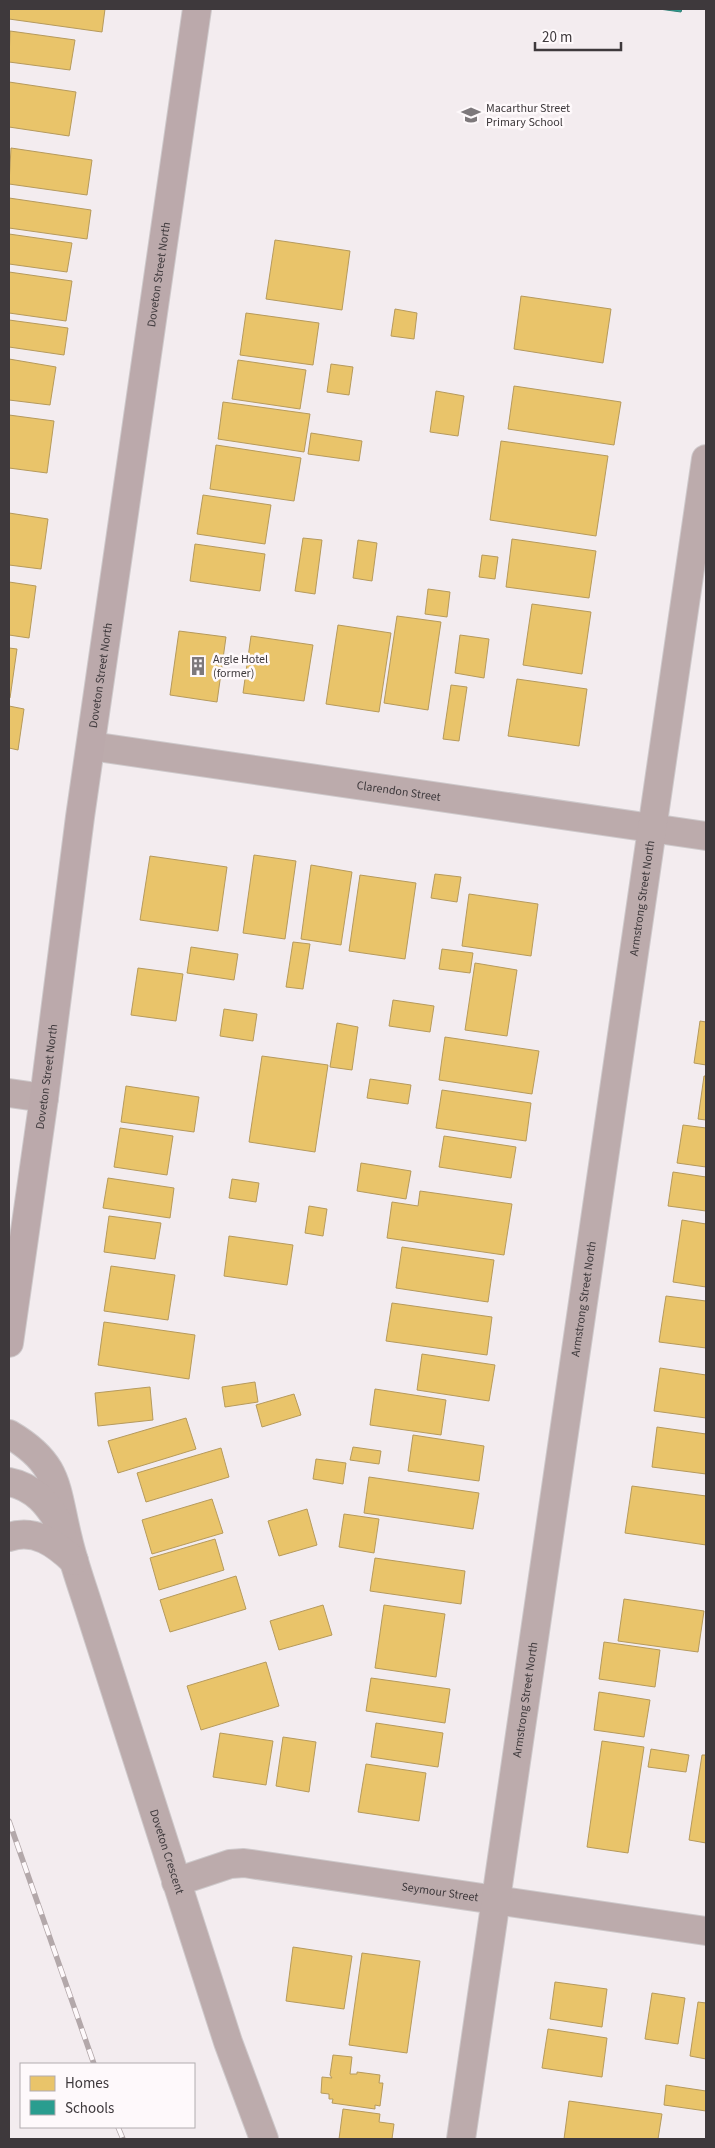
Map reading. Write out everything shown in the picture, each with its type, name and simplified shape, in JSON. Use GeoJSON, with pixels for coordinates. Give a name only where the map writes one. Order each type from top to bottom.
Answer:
{"type":"FeatureCollection","features":[{"type":"Feature","properties":{"kind":"main road","name":"Doveton Street North"},"geometry":{"type":"LineString","coordinates":[[9,1343],[91,746],[197,9]]}},
{"type":"Feature","properties":{"kind":"street","name":"Armstrong Street North"},"geometry":{"type":"LineString","coordinates":[[461,2139],[706,458]]}},
{"type":"Feature","properties":{"kind":"street","name":"Clarendon Street"},"geometry":{"type":"LineString","coordinates":[[91,746],[706,836]]}},
{"type":"Feature","properties":{"kind":"street"},"geometry":{"type":"LineString","coordinates":[[9,1093],[44,1098]]}},
{"type":"Feature","properties":{"kind":"street","name":"Doveton Crescent"},"geometry":{"type":"LineString","coordinates":[[9,1434],[34,1451],[49,1470],[58,1492],[71,1551],[176,1882],[228,2042],[264,2139]]}},
{"type":"Feature","properties":{"kind":"street","name":"Doveton Crescent"},"geometry":{"type":"LineString","coordinates":[[9,1482],[29,1488],[42,1500],[60,1525],[71,1551]]}},
{"type":"Feature","properties":{"kind":"street"},"geometry":{"type":"LineString","coordinates":[[9,1537],[21,1534],[38,1536],[71,1551]]}},
{"type":"Feature","properties":{"kind":"street","name":"Seymour Street"},"geometry":{"type":"LineString","coordinates":[[176,1882],[230,1864],[244,1863],[706,1931]]}},
{"type":"Feature","properties":{"kind":"building: Homes"},"geometry":{"type":"Polygon","coordinates":[[[9,9],[105,9],[102,32],[9,19],[9,9]]]}},
{"type":"Feature","properties":{"kind":"building: Homes"},"geometry":{"type":"Polygon","coordinates":[[[10,31],[75,40],[70,70],[9,62],[10,31]]]}},
{"type":"Feature","properties":{"kind":"building: Homes"},"geometry":{"type":"Polygon","coordinates":[[[9,82],[76,92],[69,136],[9,127],[9,82]]]}},
{"type":"Feature","properties":{"kind":"building: Homes"},"geometry":{"type":"Polygon","coordinates":[[[11,148],[92,160],[87,195],[9,184],[11,148]]]}},
{"type":"Feature","properties":{"kind":"building: Homes"},"geometry":{"type":"Polygon","coordinates":[[[9,198],[91,210],[87,239],[9,228],[9,198]]]}},
{"type":"Feature","properties":{"kind":"building: Homes"},"geometry":{"type":"Polygon","coordinates":[[[9,234],[72,243],[67,272],[9,264],[9,234]]]}},
{"type":"Feature","properties":{"kind":"building: Homes"},"geometry":{"type":"Polygon","coordinates":[[[275,240],[350,251],[342,310],[266,299],[275,240]]]}},
{"type":"Feature","properties":{"kind":"building: Homes"},"geometry":{"type":"Polygon","coordinates":[[[9,272],[72,281],[66,321],[9,313],[9,272]]]}},
{"type":"Feature","properties":{"kind":"building: Homes"},"geometry":{"type":"Polygon","coordinates":[[[521,296],[611,309],[603,363],[514,349],[521,296]]]}},
{"type":"Feature","properties":{"kind":"building: Homes"},"geometry":{"type":"Polygon","coordinates":[[[395,309],[417,313],[414,339],[391,336],[395,309]]]}},
{"type":"Feature","properties":{"kind":"building: Homes"},"geometry":{"type":"Polygon","coordinates":[[[246,313],[319,323],[313,365],[240,355],[246,313]]]}},
{"type":"Feature","properties":{"kind":"building: Homes"},"geometry":{"type":"Polygon","coordinates":[[[9,320],[68,328],[64,355],[9,347],[9,320]]]}},
{"type":"Feature","properties":{"kind":"building: Homes"},"geometry":{"type":"Polygon","coordinates":[[[9,359],[56,367],[50,405],[9,400],[9,359]]]}},
{"type":"Feature","properties":{"kind":"building: Homes"},"geometry":{"type":"Polygon","coordinates":[[[238,360],[306,370],[300,409],[232,399],[238,360]]]}},
{"type":"Feature","properties":{"kind":"building: Homes"},"geometry":{"type":"Polygon","coordinates":[[[331,364],[353,367],[349,395],[327,392],[331,364]]]}},
{"type":"Feature","properties":{"kind":"building: Homes"},"geometry":{"type":"Polygon","coordinates":[[[514,386],[621,402],[614,445],[508,429],[514,386]]]}},
{"type":"Feature","properties":{"kind":"building: Homes"},"geometry":{"type":"Polygon","coordinates":[[[436,391],[464,396],[458,436],[430,432],[436,391]]]}},
{"type":"Feature","properties":{"kind":"building: Homes"},"geometry":{"type":"Polygon","coordinates":[[[223,402],[310,414],[304,452],[218,439],[223,402]]]}},
{"type":"Feature","properties":{"kind":"building: Homes"},"geometry":{"type":"Polygon","coordinates":[[[9,415],[54,421],[47,473],[9,468],[9,415]]]}},
{"type":"Feature","properties":{"kind":"building: Homes"},"geometry":{"type":"Polygon","coordinates":[[[311,433],[362,441],[359,461],[308,454],[311,433]]]}},
{"type":"Feature","properties":{"kind":"building: Homes"},"geometry":{"type":"Polygon","coordinates":[[[501,441],[608,456],[596,536],[490,520],[501,441]]]}},
{"type":"Feature","properties":{"kind":"building: Homes"},"geometry":{"type":"Polygon","coordinates":[[[216,445],[301,458],[294,501],[210,489],[216,445]]]}},
{"type":"Feature","properties":{"kind":"building: Homes"},"geometry":{"type":"Polygon","coordinates":[[[203,495],[271,505],[265,544],[197,534],[203,495]]]}},
{"type":"Feature","properties":{"kind":"building: Homes"},"geometry":{"type":"Polygon","coordinates":[[[9,513],[48,519],[41,569],[9,565],[9,513]]]}},
{"type":"Feature","properties":{"kind":"building: Homes"},"geometry":{"type":"Polygon","coordinates":[[[303,538],[322,540],[315,594],[295,591],[303,538]]]}},
{"type":"Feature","properties":{"kind":"building: Homes"},"geometry":{"type":"Polygon","coordinates":[[[512,539],[596,551],[589,598],[506,587],[512,539]]]}},
{"type":"Feature","properties":{"kind":"building: Homes"},"geometry":{"type":"Polygon","coordinates":[[[358,540],[377,543],[372,581],[353,578],[358,540]]]}},
{"type":"Feature","properties":{"kind":"building: Homes"},"geometry":{"type":"Polygon","coordinates":[[[195,544],[265,554],[260,591],[190,581],[195,544]]]}},
{"type":"Feature","properties":{"kind":"building: Homes"},"geometry":{"type":"Polygon","coordinates":[[[482,555],[498,557],[495,579],[479,577],[482,555]]]}},
{"type":"Feature","properties":{"kind":"building: Homes"},"geometry":{"type":"Polygon","coordinates":[[[9,582],[36,586],[29,638],[9,635],[9,582]]]}},
{"type":"Feature","properties":{"kind":"building: Homes"},"geometry":{"type":"Polygon","coordinates":[[[428,589],[450,592],[447,617],[425,614],[428,589]]]}},
{"type":"Feature","properties":{"kind":"building: Homes"},"geometry":{"type":"Polygon","coordinates":[[[532,604],[591,612],[582,674],[523,665],[532,604]]]}},
{"type":"Feature","properties":{"kind":"building: Homes"},"geometry":{"type":"Polygon","coordinates":[[[397,616],[441,622],[428,710],[384,703],[397,616]]]}},
{"type":"Feature","properties":{"kind":"building: Homes"},"geometry":{"type":"Polygon","coordinates":[[[338,625],[391,633],[379,712],[326,704],[338,625]]]}},
{"type":"Feature","properties":{"kind":"building: Homes","name":"Argle Hotel (former)"},"geometry":{"type":"Polygon","coordinates":[[[179,631],[226,637],[217,702],[170,695],[179,631]]]}},
{"type":"Feature","properties":{"kind":"building: Homes"},"geometry":{"type":"Polygon","coordinates":[[[460,635],[489,639],[484,678],[455,673],[460,635]]]}},
{"type":"Feature","properties":{"kind":"building: Homes"},"geometry":{"type":"Polygon","coordinates":[[[251,636],[313,645],[304,701],[243,693],[251,636]]]}},
{"type":"Feature","properties":{"kind":"building: Homes"},"geometry":{"type":"Polygon","coordinates":[[[9,648],[17,649],[10,698],[9,698],[9,648]]]}},
{"type":"Feature","properties":{"kind":"building: Homes"},"geometry":{"type":"Polygon","coordinates":[[[517,679],[587,689],[579,746],[508,736],[517,679]]]}},
{"type":"Feature","properties":{"kind":"building: Homes"},"geometry":{"type":"Polygon","coordinates":[[[451,685],[467,687],[459,741],[443,739],[451,685]]]}},
{"type":"Feature","properties":{"kind":"building: Homes"},"geometry":{"type":"Polygon","coordinates":[[[9,706],[24,709],[18,750],[9,748],[9,706]]]}},
{"type":"Feature","properties":{"kind":"building: Homes"},"geometry":{"type":"Polygon","coordinates":[[[254,855],[296,861],[285,939],[243,933],[254,855]]]}},
{"type":"Feature","properties":{"kind":"building: Homes"},"geometry":{"type":"Polygon","coordinates":[[[150,856],[227,867],[218,931],[140,920],[150,856]]]}},
{"type":"Feature","properties":{"kind":"building: Homes"},"geometry":{"type":"Polygon","coordinates":[[[311,865],[352,872],[341,945],[301,939],[311,865]]]}},
{"type":"Feature","properties":{"kind":"building: Homes"},"geometry":{"type":"Polygon","coordinates":[[[435,874],[461,877],[457,902],[431,898],[435,874]]]}},
{"type":"Feature","properties":{"kind":"building: Homes"},"geometry":{"type":"Polygon","coordinates":[[[360,875],[416,883],[405,959],[349,951],[360,875]]]}},
{"type":"Feature","properties":{"kind":"building: Homes"},"geometry":{"type":"Polygon","coordinates":[[[469,894],[538,904],[531,956],[462,946],[469,894]]]}},
{"type":"Feature","properties":{"kind":"building: Homes"},"geometry":{"type":"Polygon","coordinates":[[[293,942],[310,944],[303,989],[286,987],[293,942]]]}},
{"type":"Feature","properties":{"kind":"building: Homes"},"geometry":{"type":"Polygon","coordinates":[[[191,947],[238,954],[234,980],[187,973],[191,947]]]}},
{"type":"Feature","properties":{"kind":"building: Homes"},"geometry":{"type":"Polygon","coordinates":[[[442,949],[473,953],[470,973],[439,969],[442,949]]]}},
{"type":"Feature","properties":{"kind":"building: Homes"},"geometry":{"type":"Polygon","coordinates":[[[475,963],[517,970],[507,1036],[465,1030],[475,963]]]}},
{"type":"Feature","properties":{"kind":"building: Homes"},"geometry":{"type":"Polygon","coordinates":[[[138,968],[183,974],[176,1021],[131,1015],[138,968]]]}},
{"type":"Feature","properties":{"kind":"building: Homes"},"geometry":{"type":"Polygon","coordinates":[[[393,1000],[434,1006],[430,1032],[389,1026],[393,1000]]]}},
{"type":"Feature","properties":{"kind":"building: Homes"},"geometry":{"type":"Polygon","coordinates":[[[224,1009],[257,1014],[253,1041],[220,1036],[224,1009]]]}},
{"type":"Feature","properties":{"kind":"building: Homes"},"geometry":{"type":"Polygon","coordinates":[[[700,1021],[706,1022],[706,1065],[694,1063],[700,1021]]]}},
{"type":"Feature","properties":{"kind":"building: Homes"},"geometry":{"type":"Polygon","coordinates":[[[337,1023],[358,1027],[352,1070],[330,1067],[337,1023]]]}},
{"type":"Feature","properties":{"kind":"building: Homes"},"geometry":{"type":"Polygon","coordinates":[[[445,1037],[539,1051],[532,1094],[439,1080],[445,1037]]]}},
{"type":"Feature","properties":{"kind":"building: Homes"},"geometry":{"type":"Polygon","coordinates":[[[262,1056],[328,1065],[315,1152],[249,1142],[262,1056]]]}},
{"type":"Feature","properties":{"kind":"building: Homes"},"geometry":{"type":"Polygon","coordinates":[[[704,1076],[706,1076],[706,1120],[698,1119],[704,1076]]]}},
{"type":"Feature","properties":{"kind":"building: Homes"},"geometry":{"type":"Polygon","coordinates":[[[370,1079],[411,1085],[408,1104],[367,1098],[370,1079]]]}},
{"type":"Feature","properties":{"kind":"building: Homes"},"geometry":{"type":"Polygon","coordinates":[[[126,1086],[199,1097],[194,1132],[121,1122],[126,1086]]]}},
{"type":"Feature","properties":{"kind":"building: Homes"},"geometry":{"type":"Polygon","coordinates":[[[442,1090],[531,1103],[526,1141],[436,1128],[442,1090]]]}},
{"type":"Feature","properties":{"kind":"building: Homes"},"geometry":{"type":"Polygon","coordinates":[[[683,1125],[706,1128],[706,1167],[677,1163],[683,1125]]]}},
{"type":"Feature","properties":{"kind":"building: Homes"},"geometry":{"type":"Polygon","coordinates":[[[120,1128],[173,1136],[167,1175],[114,1167],[120,1128]]]}},
{"type":"Feature","properties":{"kind":"building: Homes"},"geometry":{"type":"Polygon","coordinates":[[[444,1136],[516,1147],[511,1178],[439,1167],[444,1136]]]}},
{"type":"Feature","properties":{"kind":"building: Homes"},"geometry":{"type":"Polygon","coordinates":[[[361,1163],[411,1171],[406,1199],[357,1191],[361,1163]]]}},
{"type":"Feature","properties":{"kind":"building: Homes"},"geometry":{"type":"Polygon","coordinates":[[[673,1172],[706,1177],[706,1211],[668,1206],[673,1172]]]}},
{"type":"Feature","properties":{"kind":"building: Homes"},"geometry":{"type":"Polygon","coordinates":[[[108,1178],[174,1188],[170,1218],[103,1208],[108,1178]]]}},
{"type":"Feature","properties":{"kind":"building: Homes"},"geometry":{"type":"Polygon","coordinates":[[[232,1179],[259,1183],[256,1202],[229,1198],[232,1179]]]}},
{"type":"Feature","properties":{"kind":"building: Homes"},"geometry":{"type":"Polygon","coordinates":[[[420,1191],[512,1204],[504,1255],[387,1238],[392,1202],[418,1206],[420,1191]]]}},
{"type":"Feature","properties":{"kind":"building: Homes"},"geometry":{"type":"Polygon","coordinates":[[[309,1206],[327,1209],[323,1236],[305,1233],[309,1206]]]}},
{"type":"Feature","properties":{"kind":"building: Homes"},"geometry":{"type":"Polygon","coordinates":[[[109,1216],[161,1223],[155,1259],[104,1252],[109,1216]]]}},
{"type":"Feature","properties":{"kind":"building: Homes"},"geometry":{"type":"Polygon","coordinates":[[[682,1220],[706,1224],[706,1287],[673,1282],[682,1220]]]}},
{"type":"Feature","properties":{"kind":"building: Homes"},"geometry":{"type":"Polygon","coordinates":[[[229,1236],[293,1245],[287,1285],[224,1276],[229,1236]]]}},
{"type":"Feature","properties":{"kind":"building: Homes"},"geometry":{"type":"Polygon","coordinates":[[[402,1247],[494,1260],[488,1302],[396,1288],[402,1247]]]}},
{"type":"Feature","properties":{"kind":"building: Homes"},"geometry":{"type":"Polygon","coordinates":[[[111,1266],[175,1275],[168,1320],[104,1311],[111,1266]]]}},
{"type":"Feature","properties":{"kind":"building: Homes"},"geometry":{"type":"Polygon","coordinates":[[[666,1296],[706,1301],[706,1348],[659,1342],[666,1296]]]}},
{"type":"Feature","properties":{"kind":"building: Homes"},"geometry":{"type":"Polygon","coordinates":[[[392,1303],[492,1317],[487,1355],[386,1341],[392,1303]]]}},
{"type":"Feature","properties":{"kind":"building: Homes"},"geometry":{"type":"Polygon","coordinates":[[[104,1322],[195,1335],[189,1379],[98,1365],[104,1322]]]}},
{"type":"Feature","properties":{"kind":"building: Homes"},"geometry":{"type":"Polygon","coordinates":[[[422,1354],[495,1365],[489,1401],[417,1390],[422,1354]]]}},
{"type":"Feature","properties":{"kind":"building: Homes"},"geometry":{"type":"Polygon","coordinates":[[[660,1368],[706,1375],[706,1418],[654,1411],[660,1368]]]}},
{"type":"Feature","properties":{"kind":"building: Homes"},"geometry":{"type":"Polygon","coordinates":[[[255,1382],[258,1402],[225,1407],[222,1387],[255,1382]]]}},
{"type":"Feature","properties":{"kind":"building: Homes"},"geometry":{"type":"Polygon","coordinates":[[[150,1387],[153,1420],[98,1426],[95,1393],[150,1387]]]}},
{"type":"Feature","properties":{"kind":"building: Homes"},"geometry":{"type":"Polygon","coordinates":[[[375,1389],[446,1400],[441,1435],[370,1425],[375,1389]]]}},
{"type":"Feature","properties":{"kind":"building: Homes"},"geometry":{"type":"Polygon","coordinates":[[[294,1394],[301,1415],[262,1427],[256,1405],[294,1394]]]}},
{"type":"Feature","properties":{"kind":"building: Homes"},"geometry":{"type":"Polygon","coordinates":[[[186,1418],[196,1449],[118,1473],[108,1441],[186,1418]]]}},
{"type":"Feature","properties":{"kind":"building: Homes"},"geometry":{"type":"Polygon","coordinates":[[[657,1427],[706,1434],[706,1474],[652,1467],[657,1427]]]}},
{"type":"Feature","properties":{"kind":"building: Homes"},"geometry":{"type":"Polygon","coordinates":[[[413,1435],[484,1446],[479,1481],[408,1471],[413,1435]]]}},
{"type":"Feature","properties":{"kind":"building: Homes"},"geometry":{"type":"Polygon","coordinates":[[[353,1447],[381,1451],[379,1464],[350,1460],[353,1447]]]}},
{"type":"Feature","properties":{"kind":"building: Homes"},"geometry":{"type":"Polygon","coordinates":[[[221,1448],[229,1477],[146,1502],[137,1473],[221,1448]]]}},
{"type":"Feature","properties":{"kind":"building: Homes"},"geometry":{"type":"Polygon","coordinates":[[[316,1459],[346,1463],[343,1484],[313,1479],[316,1459]]]}},
{"type":"Feature","properties":{"kind":"building: Homes"},"geometry":{"type":"Polygon","coordinates":[[[369,1477],[479,1493],[473,1529],[364,1513],[369,1477]]]}},
{"type":"Feature","properties":{"kind":"building: Homes"},"geometry":{"type":"Polygon","coordinates":[[[632,1486],[706,1496],[706,1545],[625,1533],[632,1486]]]}},
{"type":"Feature","properties":{"kind":"building: Homes"},"geometry":{"type":"Polygon","coordinates":[[[212,1499],[223,1533],[152,1554],[142,1520],[212,1499]]]}},
{"type":"Feature","properties":{"kind":"building: Homes"},"geometry":{"type":"Polygon","coordinates":[[[307,1509],[317,1545],[279,1556],[268,1521],[307,1509]]]}},
{"type":"Feature","properties":{"kind":"building: Homes"},"geometry":{"type":"Polygon","coordinates":[[[344,1514],[379,1519],[374,1553],[339,1547],[344,1514]]]}},
{"type":"Feature","properties":{"kind":"building: Homes"},"geometry":{"type":"Polygon","coordinates":[[[215,1539],[224,1570],[159,1590],[150,1558],[215,1539]]]}},
{"type":"Feature","properties":{"kind":"building: Homes"},"geometry":{"type":"Polygon","coordinates":[[[375,1558],[465,1571],[461,1604],[370,1591],[375,1558]]]}},
{"type":"Feature","properties":{"kind":"building: Homes"},"geometry":{"type":"Polygon","coordinates":[[[236,1576],[246,1609],[170,1632],[160,1600],[236,1576]]]}},
{"type":"Feature","properties":{"kind":"building: Homes"},"geometry":{"type":"Polygon","coordinates":[[[624,1599],[704,1611],[698,1652],[618,1641],[624,1599]]]}},
{"type":"Feature","properties":{"kind":"building: Homes"},"geometry":{"type":"Polygon","coordinates":[[[323,1605],[332,1635],[279,1650],[270,1621],[323,1605]]]}},
{"type":"Feature","properties":{"kind":"building: Homes"},"geometry":{"type":"Polygon","coordinates":[[[384,1605],[445,1614],[436,1677],[375,1668],[384,1605]]]}},
{"type":"Feature","properties":{"kind":"building: Homes"},"geometry":{"type":"Polygon","coordinates":[[[604,1642],[660,1650],[655,1687],[599,1679],[604,1642]]]}},
{"type":"Feature","properties":{"kind":"building: Homes"},"geometry":{"type":"Polygon","coordinates":[[[266,1662],[279,1706],[201,1730],[187,1686],[266,1662]]]}},
{"type":"Feature","properties":{"kind":"building: Homes"},"geometry":{"type":"Polygon","coordinates":[[[371,1678],[450,1689],[445,1723],[366,1711],[371,1678]]]}},
{"type":"Feature","properties":{"kind":"building: Homes"},"geometry":{"type":"Polygon","coordinates":[[[599,1692],[650,1700],[644,1737],[594,1730],[599,1692]]]}},
{"type":"Feature","properties":{"kind":"building: Homes"},"geometry":{"type":"Polygon","coordinates":[[[376,1723],[443,1733],[438,1767],[371,1757],[376,1723]]]}},
{"type":"Feature","properties":{"kind":"building: Homes"},"geometry":{"type":"Polygon","coordinates":[[[220,1733],[273,1741],[266,1785],[213,1777],[220,1733]]]}},
{"type":"Feature","properties":{"kind":"building: Homes"},"geometry":{"type":"Polygon","coordinates":[[[283,1737],[316,1742],[309,1792],[276,1786],[283,1737]]]}},
{"type":"Feature","properties":{"kind":"building: Homes"},"geometry":{"type":"Polygon","coordinates":[[[602,1741],[644,1747],[628,1853],[587,1847],[602,1741]]]}},
{"type":"Feature","properties":{"kind":"building: Homes"},"geometry":{"type":"Polygon","coordinates":[[[651,1749],[689,1755],[686,1772],[648,1767],[651,1749]]]}},
{"type":"Feature","properties":{"kind":"building: Homes"},"geometry":{"type":"Polygon","coordinates":[[[702,1755],[706,1755],[706,1843],[689,1840],[702,1755]]]}},
{"type":"Feature","properties":{"kind":"building: Homes"},"geometry":{"type":"Polygon","coordinates":[[[366,1764],[426,1773],[419,1821],[358,1812],[366,1764]]]}},
{"type":"Feature","properties":{"kind":"building: Homes"},"geometry":{"type":"Polygon","coordinates":[[[293,1947],[352,1956],[344,2009],[286,2001],[293,1947]]]}},
{"type":"Feature","properties":{"kind":"building: Homes"},"geometry":{"type":"Polygon","coordinates":[[[362,1953],[420,1961],[407,2053],[349,2045],[362,1953]]]}},
{"type":"Feature","properties":{"kind":"building: Homes"},"geometry":{"type":"Polygon","coordinates":[[[555,1982],[607,1989],[602,2027],[550,2019],[555,1982]]]}},
{"type":"Feature","properties":{"kind":"building: Homes"},"geometry":{"type":"Polygon","coordinates":[[[652,1993],[685,1998],[678,2044],[645,2039],[652,1993]]]}},
{"type":"Feature","properties":{"kind":"building: Homes"},"geometry":{"type":"Polygon","coordinates":[[[698,2002],[706,2003],[706,2059],[690,2056],[698,2002]]]}},
{"type":"Feature","properties":{"kind":"building: Homes"},"geometry":{"type":"Polygon","coordinates":[[[548,2029],[607,2038],[602,2077],[542,2068],[548,2029]]]}},
{"type":"Feature","properties":{"kind":"building: Homes"},"geometry":{"type":"Polygon","coordinates":[[[333,2055],[352,2057],[350,2074],[357,2074],[357,2072],[380,2075],[379,2083],[383,2083],[380,2106],[375,2105],[375,2109],[332,2103],[333,2099],[329,2099],[329,2094],[321,2093],[322,2077],[332,2078],[330,2075],[333,2055]]]}},
{"type":"Feature","properties":{"kind":"building: Homes"},"geometry":{"type":"Polygon","coordinates":[[[666,2085],[706,2091],[706,2111],[664,2105],[666,2085]]]}},
{"type":"Feature","properties":{"kind":"building: Homes"},"geometry":{"type":"Polygon","coordinates":[[[569,2101],[662,2114],[658,2139],[564,2139],[569,2101]]]}},
{"type":"Feature","properties":{"kind":"building: Homes"},"geometry":{"type":"Polygon","coordinates":[[[343,2109],[380,2114],[379,2122],[394,2124],[392,2139],[339,2139],[343,2109]]]}},
{"type":"Feature","properties":{"kind":"building: Schools"},"geometry":{"type":"Polygon","coordinates":[[[659,9],[682,9],[681,12],[659,9]]]}},
{"type":"Feature","properties":{"kind":"railway"},"geometry":{"type":"LineString","coordinates":[[9,1821],[94,2063]]}},
{"type":"Feature","properties":{"kind":"railway"},"geometry":{"type":"LineString","coordinates":[[118,2128],[123,2139]]}},
{"type":"Feature","properties":{"kind":"place","name":"Macarthur Street Primary School"},"geometry":{"type":"Point","coordinates":[471,115]}},
{"type":"Feature","properties":{"kind":"place","name":"Argle Hotel (former)"},"geometry":{"type":"Point","coordinates":[198,666]}}]}
